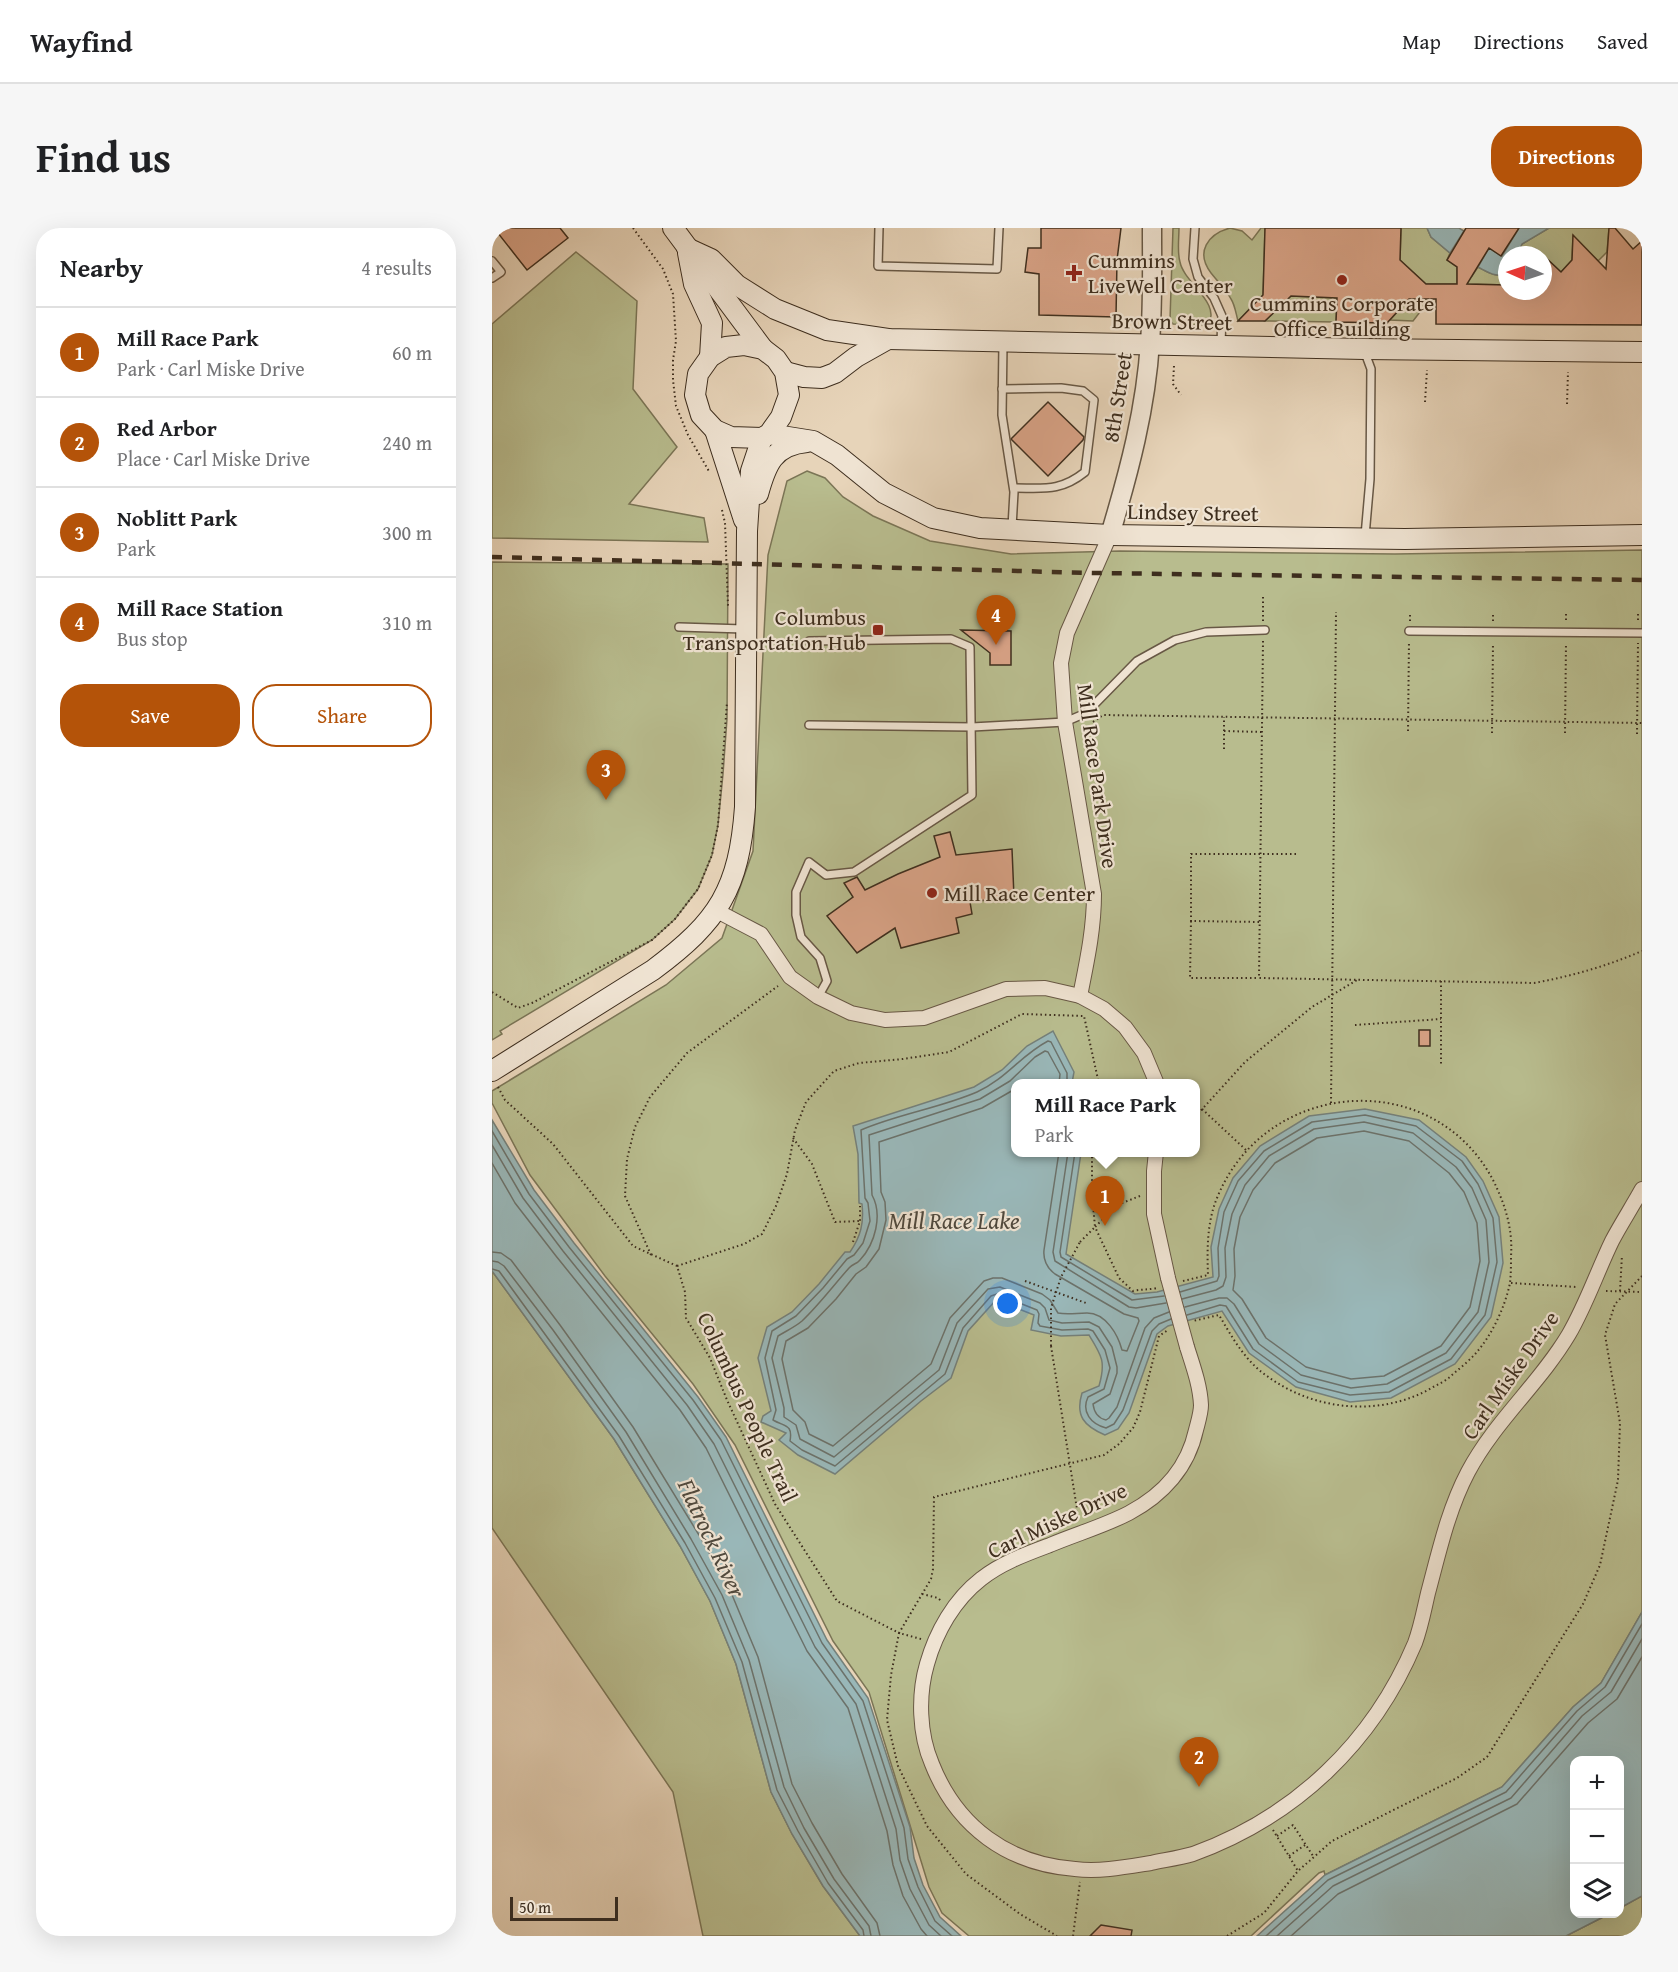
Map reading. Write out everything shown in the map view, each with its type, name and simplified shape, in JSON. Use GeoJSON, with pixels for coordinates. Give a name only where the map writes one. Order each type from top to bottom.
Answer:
{"type":"FeatureCollection","features":[{"type":"Feature","properties":{"kind":"main road"},"geometry":{"type":"LineString","coordinates":[[494,1078],[520,1054],[653,970],[691,940],[717,912],[734,873],[743,831],[737,629],[752,471],[765,436],[781,417],[789,395],[785,372],[776,359],[763,349],[673,228]]}},
{"type":"Feature","properties":{"kind":"main road"},"geometry":{"type":"LineString","coordinates":[[687,248],[694,284],[712,323],[710,357]]}},
{"type":"Feature","properties":{"kind":"main road","name":"Brown Street"},"geometry":{"type":"LineString","coordinates":[[687,248],[711,259],[737,285],[776,309],[827,330],[888,339],[1642,352]]}},
{"type":"Feature","properties":{"kind":"main road"},"geometry":{"type":"LineString","coordinates":[[785,372],[804,377],[822,378],[835,373],[856,357],[888,339]]}},
{"type":"Feature","properties":{"kind":"main road"},"geometry":{"type":"LineString","coordinates":[[763,349],[744,345],[726,347],[710,357],[698,374],[695,395],[701,415],[715,430],[731,437],[765,436]]}},
{"type":"Feature","properties":{"kind":"main road"},"geometry":{"type":"LineString","coordinates":[[715,430],[747,531]]}},
{"type":"Feature","properties":{"kind":"main road","name":"Lindsey Street"},"geometry":{"type":"LineString","coordinates":[[765,436],[813,441],[837,455],[884,493],[933,518],[980,528],[1110,535],[1365,538],[1642,535]]}},
{"type":"Feature","properties":{"kind":"main road"},"geometry":{"type":"LineString","coordinates":[[747,531],[764,472],[775,454],[786,447],[813,441]]}},
{"type":"Feature","properties":{"kind":"street","name":"8th Street"},"geometry":{"type":"LineString","coordinates":[[1110,535],[1128,477],[1142,407],[1150,344],[1152,228]]}},
{"type":"Feature","properties":{"kind":"street","name":"Mill Race Park Drive"},"geometry":{"type":"LineString","coordinates":[[1080,996],[1090,948],[1094,894],[1065,722],[1061,663],[1067,633],[1110,535]]}},
{"type":"Feature","properties":{"kind":"street"},"geometry":{"type":"LineString","coordinates":[[717,912],[761,934],[790,977],[818,997],[851,1013],[885,1020],[924,1018],[1006,989],[1045,988],[1080,996],[1104,1009],[1125,1027],[1144,1053],[1155,1079]]}},
{"type":"Feature","properties":{"kind":"street","name":"Carl Miske Drive"},"geometry":{"type":"LineString","coordinates":[[1156,1157],[1154,1214],[1187,1347],[1197,1377],[1201,1408],[1193,1446],[1180,1471],[1162,1490],[1130,1512],[1012,1560],[980,1580],[950,1612],[933,1643],[922,1681],[921,1721],[930,1762],[951,1803],[980,1833],[1011,1853],[1047,1867],[1081,1870],[1127,1867],[1189,1855],[1266,1820],[1296,1800],[1352,1747],[1390,1693],[1416,1640],[1450,1513],[1468,1472],[1490,1438],[1537,1380],[1570,1333],[1614,1239],[1641,1191]]}},
{"type":"Feature","properties":{"kind":"lane"},"geometry":{"type":"LineString","coordinates":[[879,228],[878,266],[998,269],[999,228]]}},
{"type":"Feature","properties":{"kind":"lane"},"geometry":{"type":"LineString","coordinates":[[1195,228],[1193,260],[1198,277],[1214,298],[1222,316],[1220,346]]}},
{"type":"Feature","properties":{"kind":"lane"},"geometry":{"type":"LineString","coordinates":[[492,261],[501,272],[492,278]]}},
{"type":"Feature","properties":{"kind":"lane"},"geometry":{"type":"LineString","coordinates":[[1004,341],[1002,415],[1014,488],[1012,529]]}},
{"type":"Feature","properties":{"kind":"lane"},"geometry":{"type":"LineString","coordinates":[[1364,349],[1371,369],[1370,479],[1365,538]]}},
{"type":"Feature","properties":{"kind":"lane"},"geometry":{"type":"LineString","coordinates":[[1002,389],[1061,388],[1083,391],[1094,400],[1084,472],[1072,482],[1055,487],[1014,488]]}},
{"type":"Feature","properties":{"kind":"lane"},"geometry":{"type":"LineString","coordinates":[[679,627],[737,629]]}},
{"type":"Feature","properties":{"kind":"lane"},"geometry":{"type":"LineString","coordinates":[[809,725],[972,727],[1065,722],[1086,713],[1137,661],[1175,640],[1206,632],[1264,630]]}},
{"type":"Feature","properties":{"kind":"lane"},"geometry":{"type":"LineString","coordinates":[[1409,631],[1640,633]]}},
{"type":"Feature","properties":{"kind":"lane"},"geometry":{"type":"LineString","coordinates":[[809,640],[951,639],[969,647],[972,727],[972,795],[854,872],[826,875],[809,862],[796,892],[796,915],[801,937],[820,958],[827,981],[818,997]]}},
{"type":"Feature","properties":{"kind":"path"},"geometry":{"type":"LineString","coordinates":[[633,228],[663,269],[673,294],[676,341],[673,380],[676,406],[688,435],[710,473]]}},
{"type":"Feature","properties":{"kind":"path"},"geometry":{"type":"LineString","coordinates":[[1174,366],[1173,384],[1181,395]]}},
{"type":"Feature","properties":{"kind":"path"},"geometry":{"type":"LineString","coordinates":[[1425,402],[1427,370]]}},
{"type":"Feature","properties":{"kind":"path"},"geometry":{"type":"LineString","coordinates":[[1567,404],[1568,372]]}},
{"type":"Feature","properties":{"kind":"path"},"geometry":{"type":"LineString","coordinates":[[720,502],[725,524],[737,629]]}},
{"type":"Feature","properties":{"kind":"path"},"geometry":{"type":"LineString","coordinates":[[1259,978],[1263,597]]}},
{"type":"Feature","properties":{"kind":"path"},"geometry":{"type":"LineString","coordinates":[[1331,1103],[1336,612]]}},
{"type":"Feature","properties":{"kind":"path"},"geometry":{"type":"LineString","coordinates":[[1408,732],[1410,613]]}},
{"type":"Feature","properties":{"kind":"path"},"geometry":{"type":"LineString","coordinates":[[1565,733],[1566,614]]}},
{"type":"Feature","properties":{"kind":"path"},"geometry":{"type":"LineString","coordinates":[[1637,734],[1640,633],[1638,614]]}},
{"type":"Feature","properties":{"kind":"path"},"geometry":{"type":"LineString","coordinates":[[1492,733],[1493,615]]}},
{"type":"Feature","properties":{"kind":"path"},"geometry":{"type":"LineString","coordinates":[[492,992],[518,1008],[532,1003],[652,940],[675,919],[698,889],[712,855],[723,774],[728,697]]}},
{"type":"Feature","properties":{"kind":"path"},"geometry":{"type":"LineString","coordinates":[[1068,742],[1103,715],[1642,723]]}},
{"type":"Feature","properties":{"kind":"path"},"geometry":{"type":"LineString","coordinates":[[1224,717],[1224,749]]}},
{"type":"Feature","properties":{"kind":"path"},"geometry":{"type":"LineString","coordinates":[[1224,731],[1262,732]]}},
{"type":"Feature","properties":{"kind":"path"},"geometry":{"type":"LineString","coordinates":[[1296,854],[1191,854],[1190,978],[1534,983],[1574,975],[1614,963],[1642,951]]}},
{"type":"Feature","properties":{"kind":"path"},"geometry":{"type":"LineString","coordinates":[[1191,921],[1260,922]]}},
{"type":"Feature","properties":{"kind":"path"},"geometry":{"type":"LineString","coordinates":[[651,1255],[625,1196],[627,1159],[635,1127],[650,1097],[687,1053],[790,977]]}},
{"type":"Feature","properties":{"kind":"path"},"geometry":{"type":"LineString","coordinates":[[1200,1111],[1245,1062],[1312,1007],[1358,979]]}},
{"type":"Feature","properties":{"kind":"path"},"geometry":{"type":"LineString","coordinates":[[1441,981],[1441,1065]]}},
{"type":"Feature","properties":{"kind":"path"},"geometry":{"type":"LineString","coordinates":[[494,1078],[505,1100],[553,1144],[633,1246],[677,1266],[744,1244],[762,1234],[776,1206],[787,1174],[795,1130],[806,1102],[834,1071],[859,1063],[949,1052],[1022,1014],[1084,1016],[1098,1079]]}},
{"type":"Feature","properties":{"kind":"path"},"geometry":{"type":"LineString","coordinates":[[1355,1025],[1441,1019]]}},
{"type":"Feature","properties":{"kind":"path"},"geometry":{"type":"LineString","coordinates":[[1092,1157],[1095,1227],[1119,1278],[1133,1291],[1145,1292],[1170,1282],[1208,1275],[1207,1238],[1216,1198],[1236,1162],[1265,1132],[1300,1112],[1331,1103],[1382,1101],[1421,1113],[1456,1134],[1484,1165],[1504,1202],[1512,1242],[1509,1283],[1497,1320],[1476,1353],[1448,1379],[1413,1398],[1376,1407],[1337,1406],[1300,1395],[1266,1376],[1238,1348],[1219,1315],[1192,1322]]}},
{"type":"Feature","properties":{"kind":"path"},"geometry":{"type":"LineString","coordinates":[[1203,1108],[1247,1150]]}},
{"type":"Feature","properties":{"kind":"path"},"geometry":{"type":"LineString","coordinates":[[794,1138],[812,1164],[835,1222],[860,1221]]}},
{"type":"Feature","properties":{"kind":"path"},"geometry":{"type":"LineString","coordinates":[[1067,1538],[1077,1509],[1051,1346],[1051,1308],[1062,1277],[1080,1242],[1117,1205],[1154,1190]]}},
{"type":"Feature","properties":{"kind":"path"},"geometry":{"type":"LineString","coordinates":[[853,1242],[860,1221],[860,1206]]}},
{"type":"Feature","properties":{"kind":"path","name":"Columbus People Trail"},"geometry":{"type":"LineString","coordinates":[[677,1266],[685,1292],[686,1318],[710,1358],[727,1400],[776,1504],[837,1602],[899,1633],[933,1643]]}},
{"type":"Feature","properties":{"kind":"path"},"geometry":{"type":"LineString","coordinates":[[1227,1936],[1264,1913],[1298,1871],[1332,1841],[1457,1778],[1487,1757],[1583,1604],[1600,1564],[1618,1480],[1620,1423],[1605,1335],[1615,1304],[1642,1276]]}},
{"type":"Feature","properties":{"kind":"path"},"geometry":{"type":"LineString","coordinates":[[1025,1281],[1086,1303]]}},
{"type":"Feature","properties":{"kind":"path"},"geometry":{"type":"LineString","coordinates":[[899,1633],[931,1579],[934,1497],[1104,1455],[1133,1428],[1140,1412],[1159,1336],[1171,1328]]}},
{"type":"Feature","properties":{"kind":"path"},"geometry":{"type":"LineString","coordinates":[[1266,1820],[1298,1871]]}},
{"type":"Feature","properties":{"kind":"path"},"geometry":{"type":"LineString","coordinates":[[1277,1837],[1293,1824],[1313,1856]]}},
{"type":"Feature","properties":{"kind":"path"},"geometry":{"type":"LineString","coordinates":[[1288,1856],[1305,1845]]}},
{"type":"Feature","properties":{"kind":"path"},"geometry":{"type":"LineString","coordinates":[[1072,1936],[1081,1870]]}},
{"type":"Feature","properties":{"kind":"green space"},"geometry":{"type":"Polygon","coordinates":[[[1173,228],[1179,228],[1179,254],[1183,270],[1210,309],[1211,317],[1208,325],[1173,324],[1170,320],[1173,228]]]}},
{"type":"Feature","properties":{"kind":"green space"},"geometry":{"type":"Polygon","coordinates":[[[1230,228],[1242,231],[1252,240],[1261,228],[1265,228],[1263,295],[1238,321],[1232,301],[1211,273],[1204,258],[1204,251],[1210,239],[1230,228]]]}},
{"type":"Feature","properties":{"kind":"green space"},"geometry":{"type":"Polygon","coordinates":[[[1401,228],[1427,228],[1431,237],[1450,253],[1447,260],[1457,267],[1457,284],[1426,284],[1400,260],[1401,228]]]}},
{"type":"Feature","properties":{"kind":"green space"},"geometry":{"type":"Polygon","coordinates":[[[1549,228],[1609,228],[1607,252],[1598,261],[1573,236],[1572,260],[1561,272],[1552,264],[1552,246],[1521,246],[1549,228]]]}},
{"type":"Feature","properties":{"kind":"green space"},"geometry":{"type":"Polygon","coordinates":[[[576,252],[637,301],[633,389],[677,447],[629,504],[704,518],[708,542],[492,538],[492,324],[576,252]]]}},
{"type":"Feature","properties":{"kind":"green space"},"geometry":{"type":"Polygon","coordinates":[[[1478,267],[1498,275],[1498,285],[1464,284],[1465,271],[1472,276],[1478,267]]]}},
{"type":"Feature","properties":{"kind":"green space"},"geometry":{"type":"Polygon","coordinates":[[[1291,296],[1337,298],[1336,322],[1265,321],[1291,296]]]}},
{"type":"Feature","properties":{"kind":"green space"},"geometry":{"type":"Polygon","coordinates":[[[1409,299],[1430,299],[1413,321],[1390,320],[1409,299]]]}},
{"type":"Feature","properties":{"kind":"green space"},"geometry":{"type":"Polygon","coordinates":[[[807,471],[825,478],[843,497],[873,516],[930,541],[1011,554],[1120,551],[1395,554],[1642,550],[1642,1612],[1601,1683],[1573,1707],[1502,1787],[1325,1875],[1324,1871],[1319,1873],[1251,1936],[969,1936],[942,1913],[929,1887],[869,1692],[833,1641],[735,1445],[693,1384],[605,1276],[530,1175],[492,1103],[492,1091],[666,985],[722,938],[753,851],[768,555],[787,481],[807,471]]]}},
{"type":"Feature","properties":{"kind":"green space"},"geometry":{"type":"Polygon","coordinates":[[[492,562],[728,564],[727,719],[723,774],[718,825],[712,855],[698,889],[675,919],[652,940],[500,1031],[502,1034],[492,1040],[492,562]]]}},
{"type":"Feature","properties":{"kind":"green space"},"geometry":{"type":"Polygon","coordinates":[[[492,1271],[614,1439],[680,1546],[710,1601],[736,1664],[771,1792],[792,1834],[823,1886],[860,1936],[703,1936],[673,1792],[492,1528],[492,1271]]]}},
{"type":"Feature","properties":{"kind":"green space"},"geometry":{"type":"Polygon","coordinates":[[[1642,1896],[1642,1936],[1566,1936],[1601,1918],[1624,1918],[1624,1906],[1642,1896]]]}},
{"type":"Feature","properties":{"kind":"water"},"geometry":{"type":"Polygon","coordinates":[[[1427,228],[1459,228],[1464,231],[1450,253],[1431,237],[1427,228]]]}},
{"type":"Feature","properties":{"kind":"water"},"geometry":{"type":"Polygon","coordinates":[[[1519,228],[1549,228],[1521,246],[1508,246],[1519,228]]]}},
{"type":"Feature","properties":{"kind":"water"},"geometry":{"type":"Polygon","coordinates":[[[1489,248],[1498,254],[1498,275],[1478,267],[1489,248]]]}},
{"type":"Feature","properties":{"kind":"water","name":"Mill Race Lake"},"geometry":{"type":"Polygon","coordinates":[[[1053,1031],[1074,1072],[1073,1079],[1011,1079],[1011,1157],[1080,1157],[1066,1254],[1135,1294],[1157,1292],[1213,1277],[1211,1247],[1219,1209],[1233,1178],[1260,1146],[1309,1116],[1365,1109],[1419,1120],[1466,1157],[1483,1181],[1499,1217],[1503,1263],[1491,1317],[1455,1364],[1391,1398],[1350,1402],[1296,1387],[1249,1353],[1222,1311],[1168,1326],[1157,1334],[1129,1413],[1118,1429],[1105,1435],[1087,1424],[1080,1408],[1082,1393],[1099,1386],[1102,1371],[1102,1359],[1089,1335],[1061,1336],[1031,1330],[1034,1315],[996,1300],[968,1331],[951,1378],[835,1474],[798,1455],[779,1440],[786,1433],[761,1422],[763,1416],[771,1411],[758,1358],[767,1327],[792,1312],[845,1252],[850,1252],[857,1240],[863,1211],[862,1204],[859,1203],[858,1154],[853,1126],[974,1087],[1002,1070],[1027,1046],[1053,1031]]]}},
{"type":"Feature","properties":{"kind":"water","name":"Flatrock River"},"geometry":{"type":"Polygon","coordinates":[[[492,1120],[534,1190],[698,1397],[726,1437],[827,1640],[868,1698],[910,1827],[914,1858],[923,1885],[940,1917],[961,1936],[860,1936],[823,1886],[792,1834],[771,1792],[736,1664],[710,1601],[680,1546],[614,1439],[492,1271],[492,1120]]]}},
{"type":"Feature","properties":{"kind":"water"},"geometry":{"type":"Polygon","coordinates":[[[1642,1612],[1642,1896],[1624,1906],[1624,1756],[1570,1756],[1570,1918],[1601,1918],[1566,1936],[1257,1936],[1325,1875],[1502,1787],[1573,1707],[1601,1683],[1642,1612]]]}},
{"type":"Feature","properties":{"kind":"building"},"geometry":{"type":"Polygon","coordinates":[[[494,228],[560,228],[568,238],[527,270],[494,228]]]}},
{"type":"Feature","properties":{"kind":"building","name":"Cummins LiveWell Center"},"geometry":{"type":"Polygon","coordinates":[[[1041,228],[1121,228],[1117,260],[1116,317],[1039,315],[1039,274],[1025,272],[1028,248],[1041,248],[1041,228]]]}},
{"type":"Feature","properties":{"kind":"building","name":"Cummins Corporate Office Building"},"geometry":{"type":"Polygon","coordinates":[[[1265,228],[1401,228],[1400,260],[1426,284],[1457,284],[1457,267],[1447,260],[1466,228],[1519,228],[1507,246],[1498,246],[1498,254],[1489,248],[1467,284],[1498,285],[1498,300],[1552,300],[1552,264],[1561,272],[1572,260],[1573,235],[1606,269],[1609,228],[1615,228],[1633,249],[1642,241],[1642,325],[1436,324],[1436,299],[1409,299],[1387,323],[1336,322],[1337,298],[1291,296],[1265,321],[1238,321],[1263,295],[1265,228]]]}},
{"type":"Feature","properties":{"kind":"building"},"geometry":{"type":"Polygon","coordinates":[[[1048,402],[1084,437],[1048,476],[1011,439],[1048,402]]]}},
{"type":"Feature","properties":{"kind":"building"},"geometry":{"type":"Polygon","coordinates":[[[961,630],[1011,631],[1011,665],[990,665],[990,653],[961,630]]]}},
{"type":"Feature","properties":{"kind":"building","name":"Mill Race Center"},"geometry":{"type":"Polygon","coordinates":[[[950,832],[956,855],[1012,849],[1014,897],[970,902],[972,914],[956,918],[959,933],[901,948],[895,928],[857,953],[827,916],[853,897],[844,883],[857,877],[865,890],[940,857],[934,836],[950,832]]]}},
{"type":"Feature","properties":{"kind":"building"},"geometry":{"type":"Polygon","coordinates":[[[1419,1030],[1430,1030],[1430,1046],[1419,1046],[1419,1030]]]}},
{"type":"Feature","properties":{"kind":"building"},"geometry":{"type":"Polygon","coordinates":[[[1101,1925],[1132,1930],[1131,1936],[1090,1936],[1101,1925]]]}},
{"type":"Feature","properties":{"kind":"railway"},"geometry":{"type":"LineString","coordinates":[[492,557],[1093,573],[1642,580]]}},
{"type":"Feature","properties":{"kind":"place","name":"Cummins LiveWell Center"},"geometry":{"type":"Point","coordinates":[1074,273]}},
{"type":"Feature","properties":{"kind":"place","name":"Cummins Corporate Office Building"},"geometry":{"type":"Point","coordinates":[1342,280]}},
{"type":"Feature","properties":{"kind":"place","name":"Columbus Transportation Hub"},"geometry":{"type":"Point","coordinates":[878,630]}},
{"type":"Feature","properties":{"kind":"place","name":"Mill Race Station"},"geometry":{"type":"Point","coordinates":[996,645]}},
{"type":"Feature","properties":{"kind":"place","name":"Noblitt Park"},"geometry":{"type":"Point","coordinates":[606,800]}},
{"type":"Feature","properties":{"kind":"place","name":"Mill Race Center"},"geometry":{"type":"Point","coordinates":[932,893]}},
{"type":"Feature","properties":{"kind":"place","name":"Mill Race Park"},"geometry":{"type":"Point","coordinates":[1105,1226]}},
{"type":"Feature","properties":{"kind":"place","name":"Red Arbor"},"geometry":{"type":"Point","coordinates":[1199,1787]}}]}
